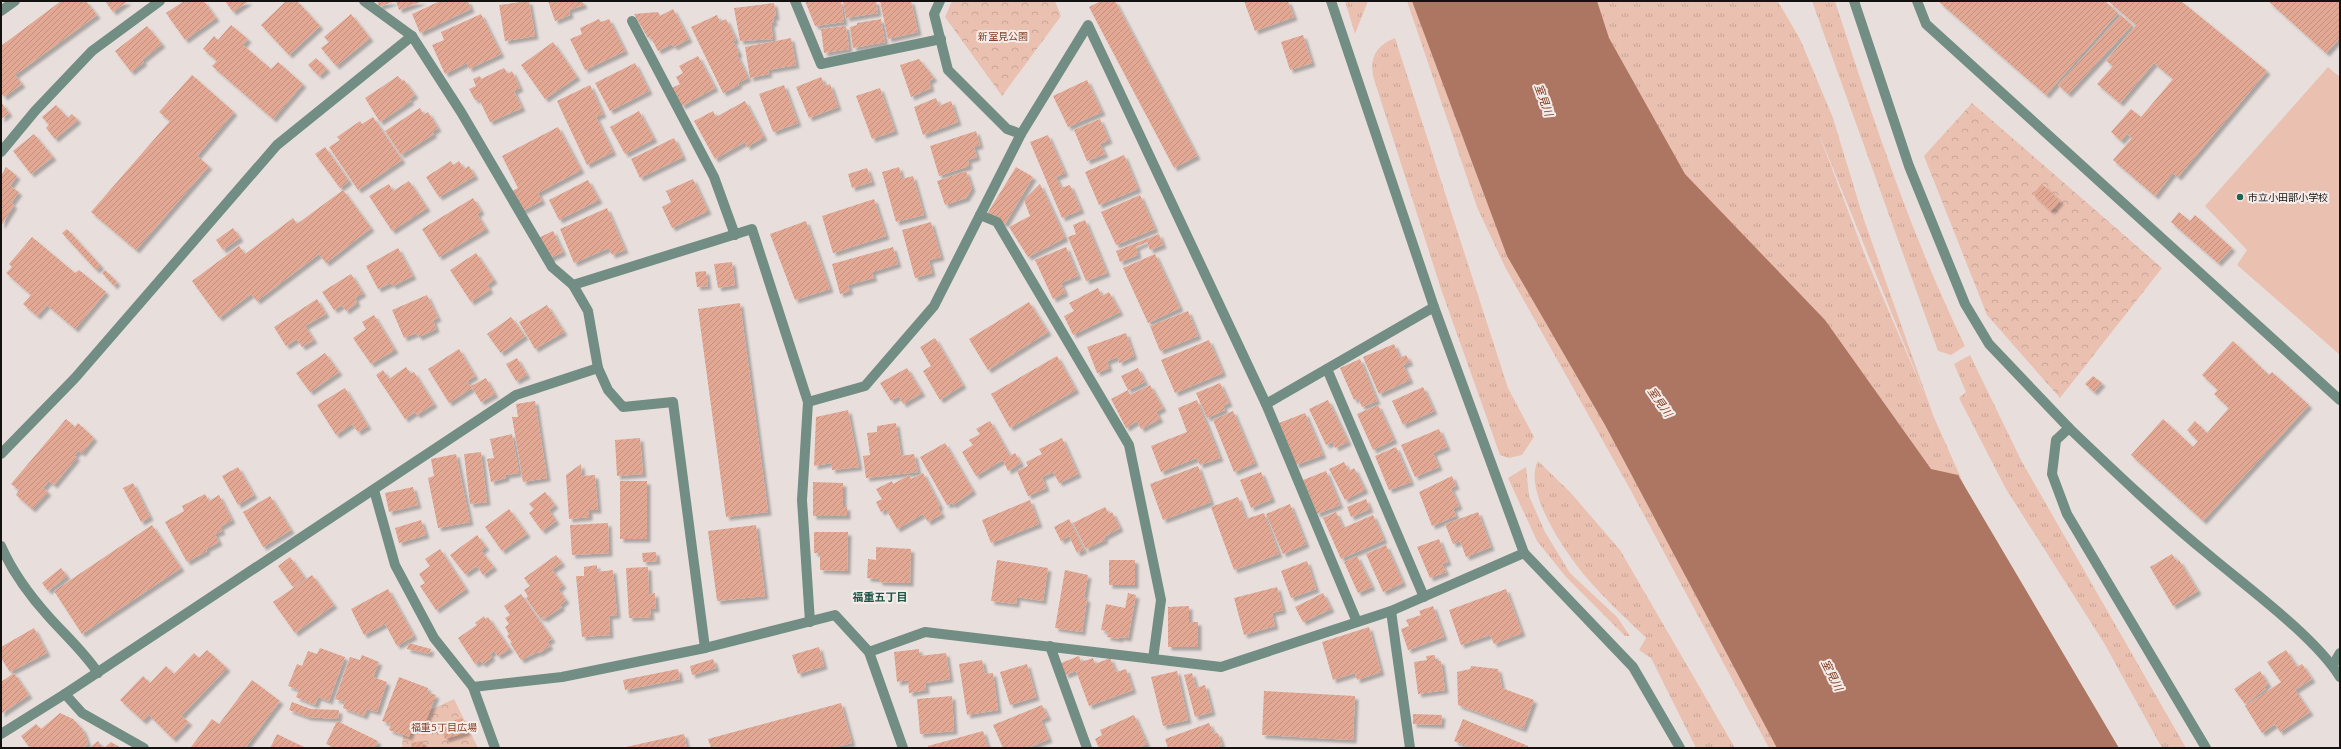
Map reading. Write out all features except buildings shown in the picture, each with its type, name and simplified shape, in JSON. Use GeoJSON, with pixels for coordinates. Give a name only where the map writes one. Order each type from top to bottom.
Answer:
{"type":"FeatureCollection","features":[{"type":"Feature","properties":{"kind":"street"},"geometry":{"type":"LineString","coordinates":[[1,11],[14,1]]}},
{"type":"Feature","properties":{"kind":"street"},"geometry":{"type":"LineString","coordinates":[[1,152],[35,111],[92,51],[160,1]]}},
{"type":"Feature","properties":{"kind":"street"},"geometry":{"type":"LineString","coordinates":[[364,1],[412,36],[461,112],[552,267],[572,285],[588,311],[598,368],[608,390],[623,407],[673,402],[705,648]]}},
{"type":"Feature","properties":{"kind":"street"},"geometry":{"type":"LineString","coordinates":[[795,1],[821,64],[941,39]]}},
{"type":"Feature","properties":{"kind":"street"},"geometry":{"type":"LineString","coordinates":[[940,1],[934,14],[948,70],[1007,129],[1021,134]]}},
{"type":"Feature","properties":{"kind":"street"},"geometry":{"type":"LineString","coordinates":[[1331,1],[1434,307],[1524,553],[1633,667],[1680,748]]}},
{"type":"Feature","properties":{"kind":"street"},"geometry":{"type":"LineString","coordinates":[[1854,1],[1909,166],[1965,304],[1989,344],[2069,428],[2159,514],[2293,627],[2333,665],[2340,677]]}},
{"type":"Feature","properties":{"kind":"street"},"geometry":{"type":"LineString","coordinates":[[1917,1],[1926,24],[2340,400]]}},
{"type":"Feature","properties":{"kind":"street"},"geometry":{"type":"LineString","coordinates":[[632,21],[714,177],[735,235]]}},
{"type":"Feature","properties":{"kind":"street"},"geometry":{"type":"LineString","coordinates":[[808,402],[865,386],[934,306],[1021,134],[1088,25],[1266,404],[1357,622]]}},
{"type":"Feature","properties":{"kind":"street"},"geometry":{"type":"LineString","coordinates":[[1,454],[75,378],[277,145],[412,36]]}},
{"type":"Feature","properties":{"kind":"street"},"geometry":{"type":"LineString","coordinates":[[980,214],[997,222],[1129,445],[1161,600],[1153,659]]}},
{"type":"Feature","properties":{"kind":"street"},"geometry":{"type":"LineString","coordinates":[[572,285],[752,230],[808,402],[802,500],[810,622]]}},
{"type":"Feature","properties":{"kind":"street"},"geometry":{"type":"LineString","coordinates":[[1266,404],[1434,307]]}},
{"type":"Feature","properties":{"kind":"street"},"geometry":{"type":"LineString","coordinates":[[1,734],[98,673],[516,395],[598,368]]}},
{"type":"Feature","properties":{"kind":"street"},"geometry":{"type":"LineString","coordinates":[[1327,369],[1424,597]]}},
{"type":"Feature","properties":{"kind":"street"},"geometry":{"type":"LineString","coordinates":[[2069,428],[2056,440],[2052,474],[2067,514],[2206,748]]}},
{"type":"Feature","properties":{"kind":"street"},"geometry":{"type":"LineString","coordinates":[[374,490],[395,565],[434,638],[473,687],[495,748]]}},
{"type":"Feature","properties":{"kind":"street"},"geometry":{"type":"LineString","coordinates":[[1,546],[8,561],[48,616],[87,656],[98,673]]}},
{"type":"Feature","properties":{"kind":"street"},"geometry":{"type":"LineString","coordinates":[[870,652],[925,632],[1221,667],[1391,611],[1524,553]]}},
{"type":"Feature","properties":{"kind":"street"},"geometry":{"type":"LineString","coordinates":[[1391,611],[1410,748]]}},
{"type":"Feature","properties":{"kind":"street"},"geometry":{"type":"LineString","coordinates":[[473,687],[562,677],[705,648],[835,615],[870,652],[903,748]]}},
{"type":"Feature","properties":{"kind":"street"},"geometry":{"type":"LineString","coordinates":[[1050,646],[1087,748]]}},
{"type":"Feature","properties":{"kind":"street"},"geometry":{"type":"LineString","coordinates":[[2333,665],[2340,653]]}},
{"type":"Feature","properties":{"kind":"street"},"geometry":{"type":"LineString","coordinates":[[65,694],[82,713],[144,748]]}},
{"type":"Feature","properties":{"kind":"green space","name":"新室見公園"},"geometry":{"type":"Polygon","coordinates":[[[952,1],[1055,1],[1061,16],[1002,96],[945,17],[952,1]]]}},
{"type":"Feature","properties":{"kind":"green space"},"geometry":{"type":"Polygon","coordinates":[[[1345,1],[1368,1],[1355,34],[1345,1]]]}},
{"type":"Feature","properties":{"kind":"green space"},"geometry":{"type":"Polygon","coordinates":[[[1407,1],[1418,1],[1796,748],[1769,748],[1630,489],[1505,267],[1477,207],[1407,1]]]}},
{"type":"Feature","properties":{"kind":"green space"},"geometry":{"type":"Polygon","coordinates":[[[1585,1],[1777,1],[1780,5],[1800,39],[1833,118],[1863,217],[1933,415],[1995,555],[1682,184],[1585,1]],[[1815,124],[1866,258],[1926,398],[1815,124]]]}},
{"type":"Feature","properties":{"kind":"green space"},"geometry":{"type":"Polygon","coordinates":[[[1812,1],[1835,1],[1879,133],[1910,219],[1945,304],[1965,346],[1951,355],[1938,351],[1812,1]]]}},
{"type":"Feature","properties":{"kind":"green space"},"geometry":{"type":"Polygon","coordinates":[[[1395,38],[1508,388],[1534,437],[1522,455],[1509,458],[1500,455],[1441,289],[1373,76],[1372,63],[1376,52],[1383,44],[1395,38]]]}},
{"type":"Feature","properties":{"kind":"green space"},"geometry":{"type":"Polygon","coordinates":[[[2328,67],[2340,77],[2340,355],[2237,265],[2247,250],[2205,206],[2328,67]]]}},
{"type":"Feature","properties":{"kind":"green space"},"geometry":{"type":"Polygon","coordinates":[[[1972,103],[2162,268],[2060,398],[1987,315],[1924,156],[1972,103]]]}},
{"type":"Feature","properties":{"kind":"green space"},"geometry":{"type":"Polygon","coordinates":[[[1970,355],[2022,462],[2186,748],[2162,748],[2104,643],[2006,489],[1959,398],[1966,392],[1954,364],[1970,355]]]}},
{"type":"Feature","properties":{"kind":"green space"},"geometry":{"type":"Polygon","coordinates":[[[1538,461],[1571,493],[1620,550],[1735,748],[1696,748],[1651,658],[1639,650],[1646,638],[1606,599],[1585,575],[1562,545],[1551,526],[1542,508],[1536,490],[1535,474],[1538,461]]]}},
{"type":"Feature","properties":{"kind":"green space"},"geometry":{"type":"Polygon","coordinates":[[[1526,467],[1529,496],[1545,532],[1570,573],[1617,617],[1630,636],[1625,636],[1566,577],[1537,541],[1508,478],[1526,467]]]}},
{"type":"Feature","properties":{"kind":"green space","name":"福重5丁目広場"},"geometry":{"type":"Polygon","coordinates":[[[454,699],[478,748],[402,748],[404,722],[454,699]]]}},
{"type":"Feature","properties":{"kind":"water","name":"室見川"},"geometry":{"type":"Polygon","coordinates":[[[1412,1],[1597,1],[1609,38],[1685,174],[1825,320],[1931,469],[1958,475],[2119,748],[1777,748],[1605,425],[1507,256],[1412,1]]]}},
{"type":"Feature","properties":{"kind":"place","name":"市立小田部小学校"},"geometry":{"type":"Point","coordinates":[2240,197]}},
{"type":"Feature","properties":{"kind":"district","name":"福重五丁目"},"geometry":{"type":"Point","coordinates":[880,597]}}]}
